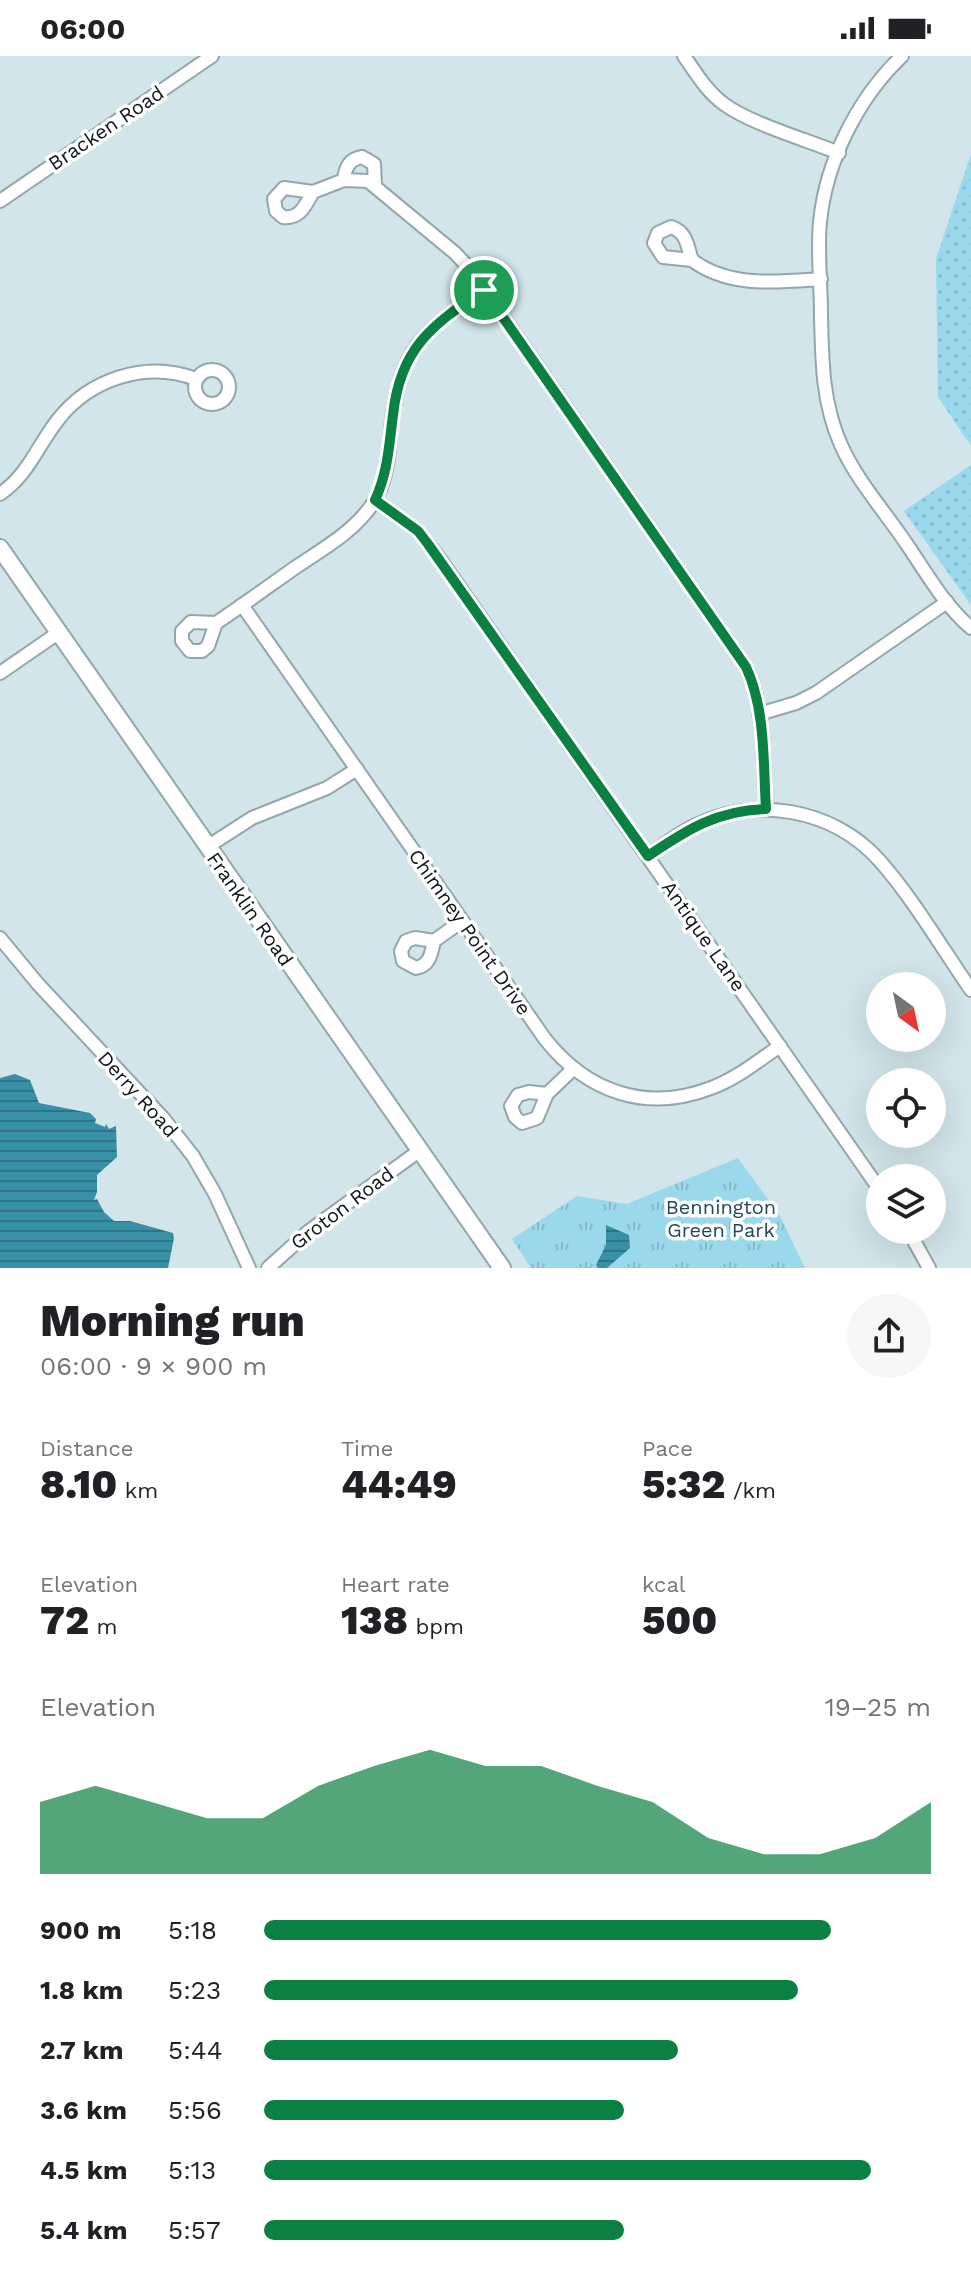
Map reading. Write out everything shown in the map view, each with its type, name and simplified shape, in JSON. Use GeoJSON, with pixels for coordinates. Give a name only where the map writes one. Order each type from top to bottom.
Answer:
{"type":"FeatureCollection","features":[{"type":"Feature","properties":{"kind":"street","name":"Bracken Road"},"geometry":{"type":"LineString","coordinates":[[0,201],[212,56]]}},
{"type":"Feature","properties":{"kind":"street"},"geometry":{"type":"LineString","coordinates":[[684,56],[723,103],[740,113],[839,153]]}},
{"type":"Feature","properties":{"kind":"street"},"geometry":{"type":"LineString","coordinates":[[902,56],[864,101],[839,153],[822,206],[823,377],[827,404],[849,461],[947,602],[971,628]]}},
{"type":"Feature","properties":{"kind":"street"},"geometry":{"type":"LineString","coordinates":[[344,180],[347,166],[362,157],[374,164],[375,185]]}},
{"type":"Feature","properties":{"kind":"street"},"geometry":{"type":"LineString","coordinates":[[313,192],[344,180],[361,180],[375,185],[455,253],[484,290],[740,657],[751,678],[759,714],[766,809]]}},
{"type":"Feature","properties":{"kind":"street"},"geometry":{"type":"LineString","coordinates":[[692,260],[712,273],[743,280],[821,279]]}},
{"type":"Feature","properties":{"kind":"street"},"geometry":{"type":"LineString","coordinates":[[216,623],[351,528],[375,500],[386,470],[396,393],[407,360],[431,328],[484,290]]}},
{"type":"Feature","properties":{"kind":"street"},"geometry":{"type":"LineString","coordinates":[[0,494],[23,474],[64,412],[95,390],[122,376],[155,369],[196,379]]}},
{"type":"Feature","properties":{"kind":"street","name":"Antique Lane"},"geometry":{"type":"LineString","coordinates":[[375,500],[418,531],[428,544],[866,1170]]}},
{"type":"Feature","properties":{"kind":"street","name":"Franklin Road"},"geometry":{"type":"LineString","coordinates":[[0,548],[502,1268]]}},
{"type":"Feature","properties":{"kind":"street"},"geometry":{"type":"LineString","coordinates":[[759,714],[796,703],[816,693],[947,602]]}},
{"type":"Feature","properties":{"kind":"street","name":"Chimney Point Drive"},"geometry":{"type":"LineString","coordinates":[[242,605],[545,1039],[573,1069],[596,1085],[613,1092],[642,1098],[674,1097],[702,1091],[726,1081],[780,1046]]}},
{"type":"Feature","properties":{"kind":"street"},"geometry":{"type":"LineString","coordinates":[[0,673],[58,633]]}},
{"type":"Feature","properties":{"kind":"street"},"geometry":{"type":"LineString","coordinates":[[207,847],[252,818],[327,788],[357,769]]}},
{"type":"Feature","properties":{"kind":"street"},"geometry":{"type":"LineString","coordinates":[[648,856],[682,833],[728,813],[766,809],[798,813],[820,820],[862,844],[886,868],[971,990]]}},
{"type":"Feature","properties":{"kind":"street"},"geometry":{"type":"LineString","coordinates":[[434,941],[462,921]]}},
{"type":"Feature","properties":{"kind":"street","name":"Derry Road"},"geometry":{"type":"LineString","coordinates":[[0,938],[46,993],[163,1118],[193,1156],[215,1194],[249,1268]]}},
{"type":"Feature","properties":{"kind":"street"},"geometry":{"type":"LineString","coordinates":[[547,1094],[573,1069]]}},
{"type":"Feature","properties":{"kind":"street","name":"Groton Road"},"geometry":{"type":"LineString","coordinates":[[268,1268],[309,1231],[419,1151]]}},
{"type":"Feature","properties":{"kind":"street"},"geometry":{"type":"LineString","coordinates":[[916,1244],[929,1268]]}},
{"type":"Feature","properties":{"kind":"green space"},"geometry":{"type":"Polygon","coordinates":[[[971,154],[971,446],[938,397],[936,259],[971,154]]]}},
{"type":"Feature","properties":{"kind":"green space"},"geometry":{"type":"Polygon","coordinates":[[[971,465],[971,605],[904,511],[971,465]]]}},
{"type":"Feature","properties":{"kind":"green space","name":"Bennington Green Park"},"geometry":{"type":"Polygon","coordinates":[[[738,1158],[780,1216],[805,1268],[531,1268],[512,1239],[577,1196],[627,1204],[738,1158]]]}},
{"type":"Feature","properties":{"kind":"shaded area"},"geometry":{"type":"Polygon","coordinates":[[[15,1074],[30,1080],[39,1103],[90,1113],[96,1119],[95,1123],[105,1127],[106,1124],[109,1129],[116,1126],[117,1157],[97,1175],[94,1200],[97,1199],[104,1212],[114,1221],[130,1221],[173,1233],[168,1268],[0,1268],[0,1078],[15,1074]]]}},
{"type":"Feature","properties":{"kind":"shaded area"},"geometry":{"type":"Polygon","coordinates":[[[606,1225],[629,1235],[630,1248],[607,1268],[598,1268],[596,1265],[606,1245],[606,1225]]]}},
{"type":"Feature","properties":{"kind":"route"},"geometry":{"type":"LineString","coordinates":[[484,290],[746,667],[759,714],[766,809],[728,813],[709,819],[648,856],[442,562],[418,531],[375,500],[386,470],[396,393],[407,360],[431,328],[484,290]]}}]}
